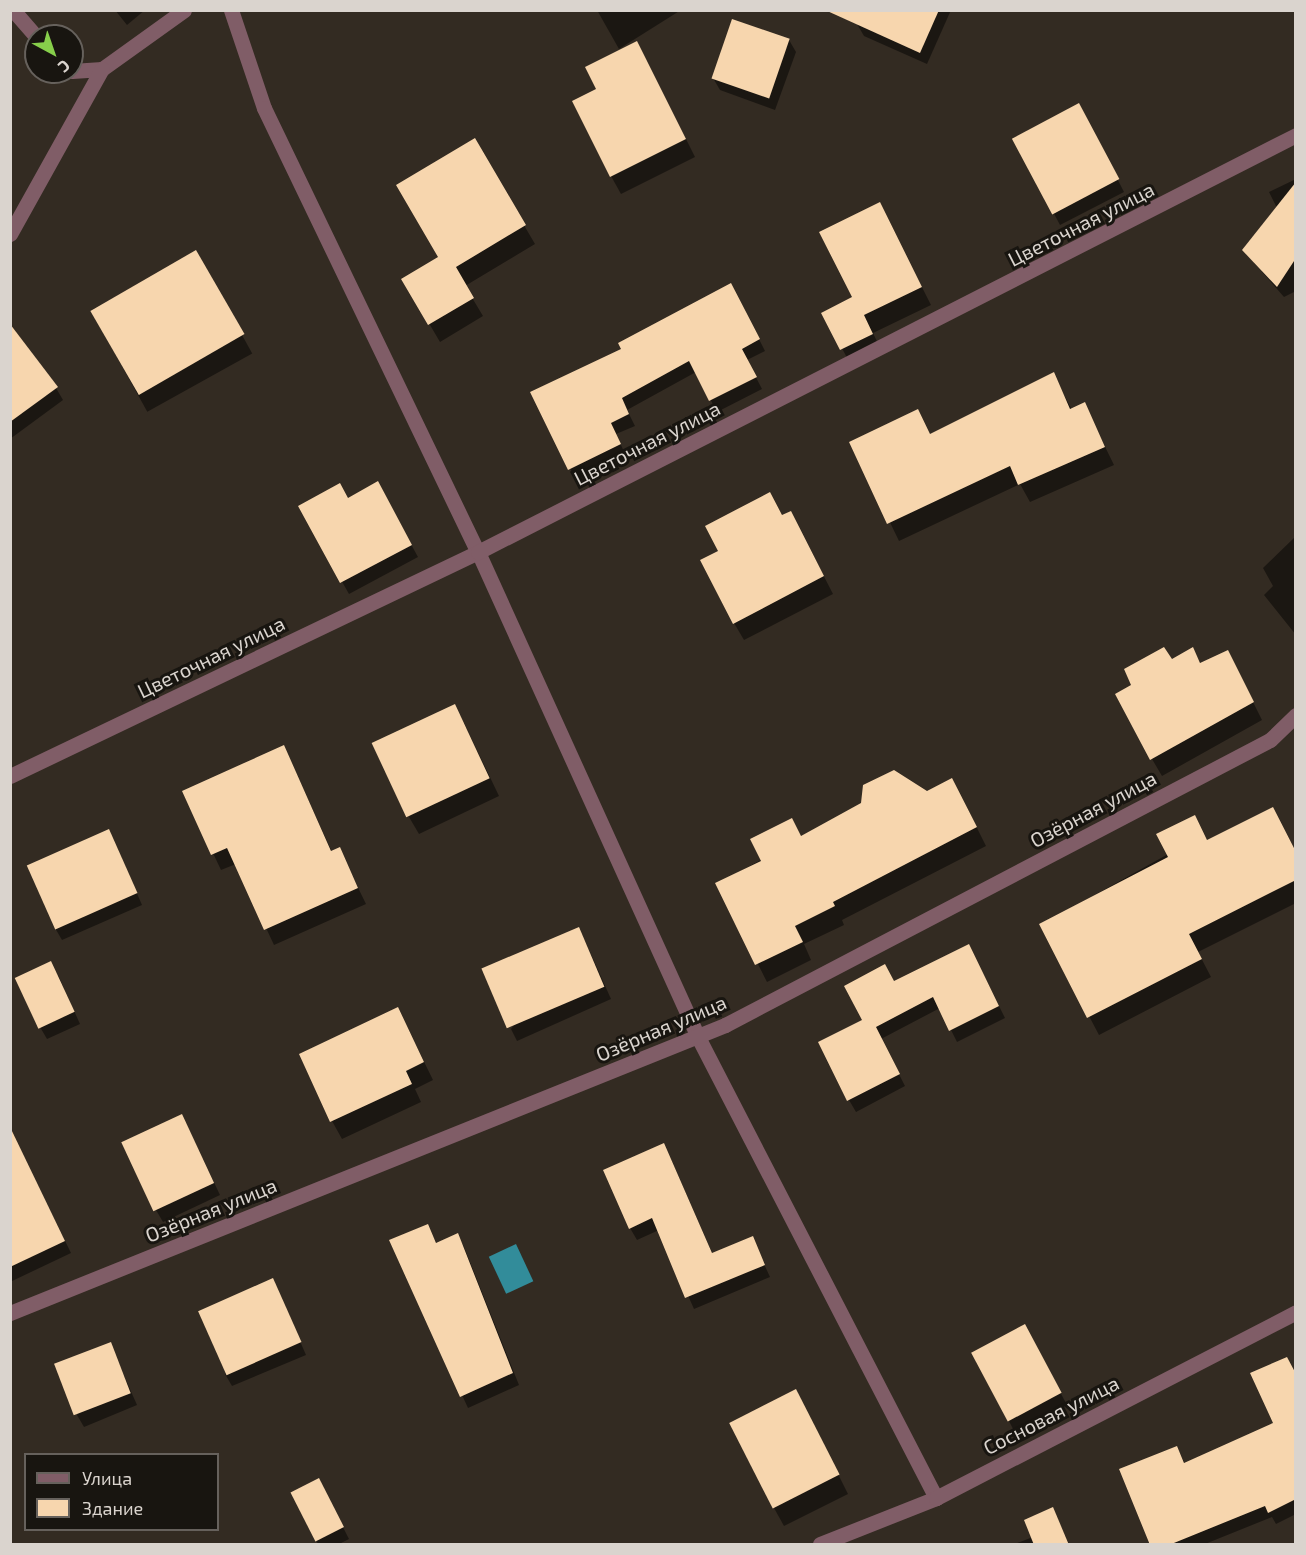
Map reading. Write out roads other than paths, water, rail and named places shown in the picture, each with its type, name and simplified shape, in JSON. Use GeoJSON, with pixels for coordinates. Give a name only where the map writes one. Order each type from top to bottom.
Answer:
{"type":"FeatureCollection","features":[{"type":"Feature","properties":{"kind":"street"},"geometry":{"type":"LineString","coordinates":[[13,10],[25,24]]}},
{"type":"Feature","properties":{"kind":"street"},"geometry":{"type":"LineString","coordinates":[[10,234],[102,69],[184,10]]}},
{"type":"Feature","properties":{"kind":"street"},"geometry":{"type":"LineString","coordinates":[[231,10],[264,108],[478,552],[698,1037],[936,1498]]}},
{"type":"Feature","properties":{"kind":"street"},"geometry":{"type":"LineString","coordinates":[[84,70],[102,69]]}},
{"type":"Feature","properties":{"kind":"street","name":"Цветочная улица"},"geometry":{"type":"LineString","coordinates":[[10,776],[478,552],[1296,135]]}},
{"type":"Feature","properties":{"kind":"street","name":"Озёрная улица"},"geometry":{"type":"LineString","coordinates":[[10,1313],[698,1037],[1270,740],[1296,715]]}},
{"type":"Feature","properties":{"kind":"street","name":"Сосновая улица"},"geometry":{"type":"LineString","coordinates":[[820,1545],[936,1498],[1296,1312]]}},
{"type":"Feature","properties":{"kind":"water"},"geometry":{"type":"Polygon","coordinates":[[[516,1244],[533,1281],[506,1294],[489,1257],[516,1244]]]}}]}
